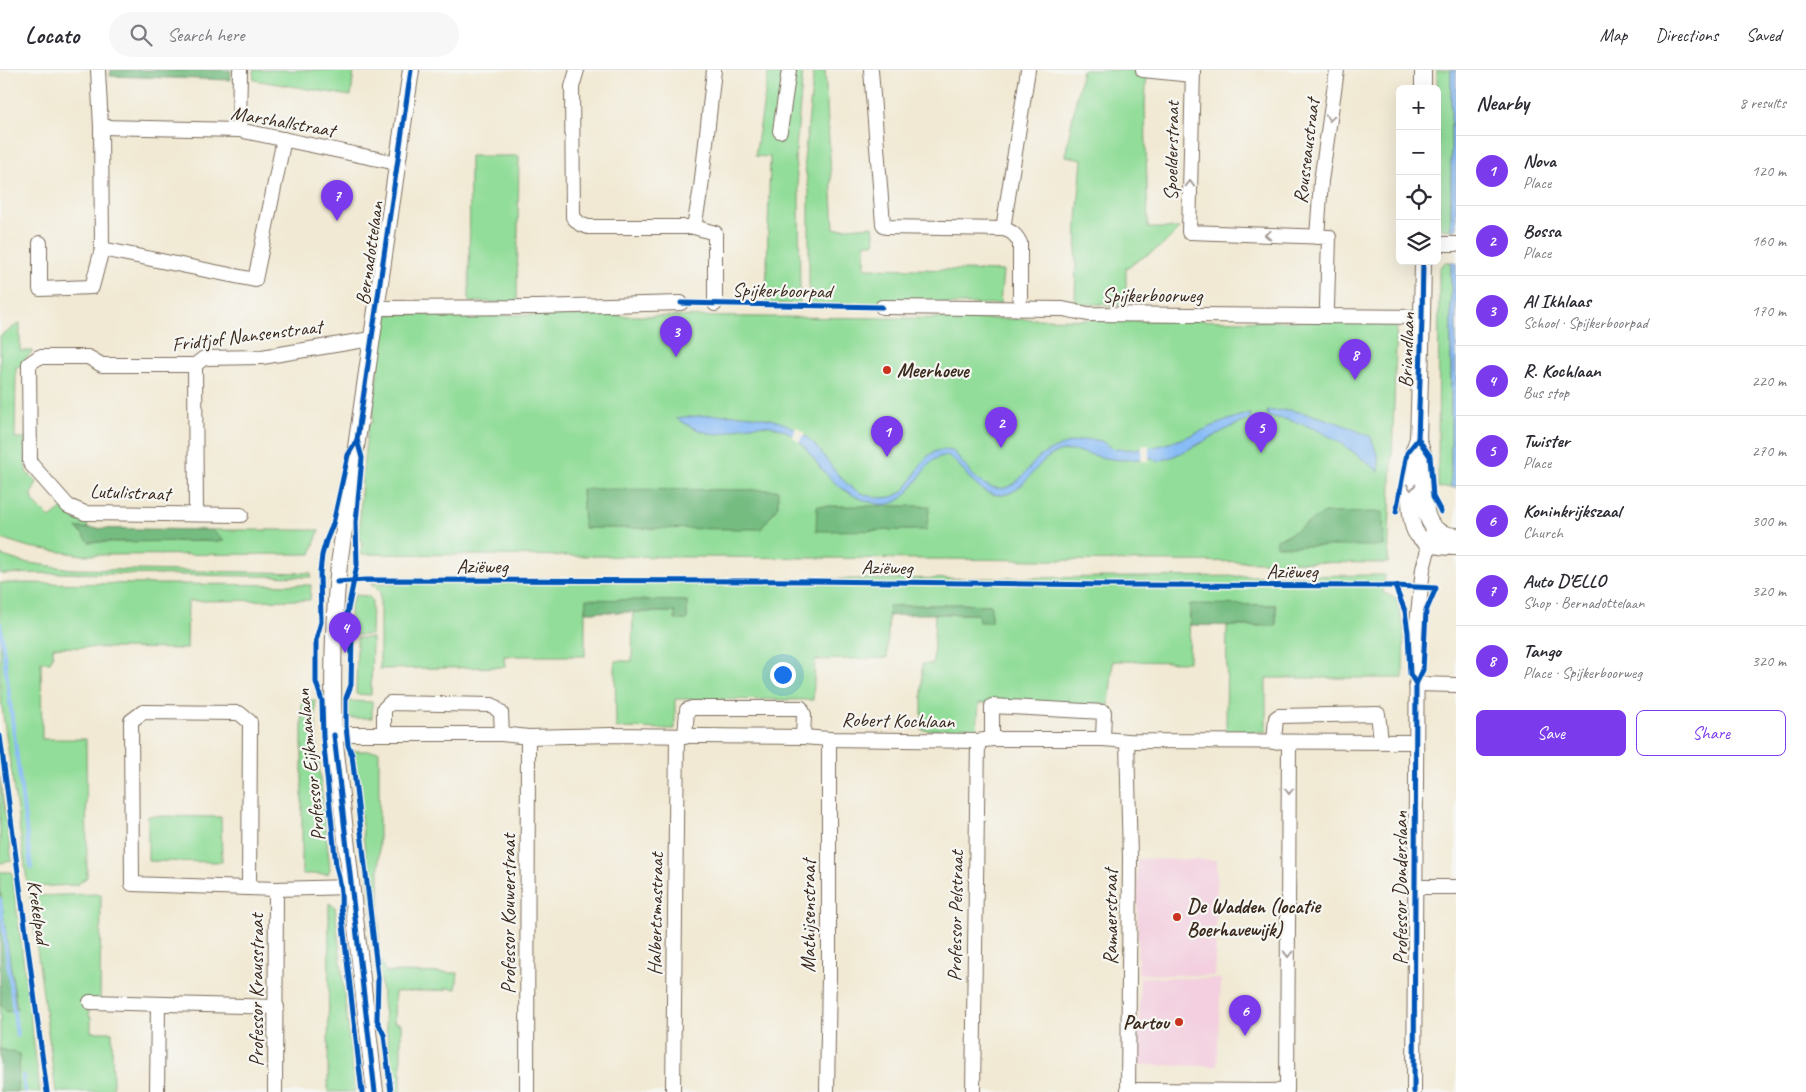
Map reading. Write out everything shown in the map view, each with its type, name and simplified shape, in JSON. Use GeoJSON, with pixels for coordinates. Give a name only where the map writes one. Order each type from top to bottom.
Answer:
{"type":"FeatureCollection","features":[{"type":"Feature","properties":{"kind":"street"},"geometry":{"type":"LineString","coordinates":[[40,243],[40,289],[92,287],[102,250],[101,127],[98,70]]}},
{"type":"Feature","properties":{"kind":"street"},"geometry":{"type":"LineString","coordinates":[[239,130],[240,70]]}},
{"type":"Feature","properties":{"kind":"street","name":"Bernadottelaan"},"geometry":{"type":"LineString","coordinates":[[339,564],[411,70]]}},
{"type":"Feature","properties":{"kind":"street"},"geometry":{"type":"LineString","coordinates":[[577,70],[572,86],[573,217],[580,224],[588,227],[694,227],[715,233],[716,304]]}},
{"type":"Feature","properties":{"kind":"street"},"geometry":{"type":"LineString","coordinates":[[694,227],[701,188],[714,70]]}},
{"type":"Feature","properties":{"kind":"street"},"geometry":{"type":"LineString","coordinates":[[780,131],[789,70]]}},
{"type":"Feature","properties":{"kind":"street"},"geometry":{"type":"LineString","coordinates":[[871,70],[883,224],[886,227],[1003,229],[1010,231],[1020,243],[1020,297]]}},
{"type":"Feature","properties":{"kind":"street"},"geometry":{"type":"LineString","coordinates":[[1003,229],[1028,70]]}},
{"type":"Feature","properties":{"kind":"street"},"geometry":{"type":"LineString","coordinates":[[1142,70],[1192,72]]}},
{"type":"Feature","properties":{"kind":"street","name":"Rousseaustraat"},"geometry":{"type":"LineString","coordinates":[[1317,237],[1321,181],[1337,70]]}},
{"type":"Feature","properties":{"kind":"street"},"geometry":{"type":"LineString","coordinates":[[1423,70],[1423,85]]}},
{"type":"Feature","properties":{"kind":"street","name":"Spoelderstraat"},"geometry":{"type":"LineString","coordinates":[[1192,72],[1189,232],[1317,237]]}},
{"type":"Feature","properties":{"kind":"street","name":"Marshallstraat"},"geometry":{"type":"LineString","coordinates":[[101,127],[239,130],[397,163]]}},
{"type":"Feature","properties":{"kind":"street"},"geometry":{"type":"LineString","coordinates":[[102,250],[255,280],[284,139]]}},
{"type":"Feature","properties":{"kind":"street"},"geometry":{"type":"LineString","coordinates":[[1317,237],[1329,237],[1327,306]]}},
{"type":"Feature","properties":{"kind":"street","name":"Briandlaan"},"geometry":{"type":"LineString","coordinates":[[1423,265],[1418,439],[1412,457],[1410,513],[1412,526],[1416,534],[1430,544]]}},
{"type":"Feature","properties":{"kind":"street"},"geometry":{"type":"LineString","coordinates":[[377,308],[537,308],[681,303]]}},
{"type":"Feature","properties":{"kind":"street","name":"Spijkerboorweg"},"geometry":{"type":"LineString","coordinates":[[882,307],[1062,309],[1088,314],[1422,317]]}},
{"type":"Feature","properties":{"kind":"street","name":"Fridtjof Nansenstraat"},"geometry":{"type":"LineString","coordinates":[[39,357],[88,357],[102,365],[195,365],[204,358],[262,357],[371,339]]}},
{"type":"Feature","properties":{"kind":"street","name":"Lutulistraat"},"geometry":{"type":"LineString","coordinates":[[39,357],[30,364],[30,463],[68,506],[85,513],[241,515]]}},
{"type":"Feature","properties":{"kind":"street"},"geometry":{"type":"LineString","coordinates":[[195,365],[196,514]]}},
{"type":"Feature","properties":{"kind":"street","name":"Briandlaan"},"geometry":{"type":"LineString","coordinates":[[1418,439],[1425,459],[1425,512],[1430,524],[1434,527]]}},
{"type":"Feature","properties":{"kind":"street"},"geometry":{"type":"LineString","coordinates":[[1456,536],[1440,532],[1434,527],[1430,544],[1456,548]]}},
{"type":"Feature","properties":{"kind":"street","name":"Professor Donderslaan"},"geometry":{"type":"LineString","coordinates":[[1414,1092],[1417,623],[1423,569],[1430,544]]}},
{"type":"Feature","properties":{"kind":"street","name":"Professor Eijkmanlaan"},"geometry":{"type":"LineString","coordinates":[[339,564],[334,614],[334,735],[375,1092]]}},
{"type":"Feature","properties":{"kind":"street"},"geometry":{"type":"LineString","coordinates":[[1416,684],[1456,685]]}},
{"type":"Feature","properties":{"kind":"street"},"geometry":{"type":"LineString","coordinates":[[384,734],[384,709],[390,703],[492,705],[500,713],[502,734]]}},
{"type":"Feature","properties":{"kind":"street"},"geometry":{"type":"LineString","coordinates":[[985,741],[992,706],[1104,712],[1104,739]]}},
{"type":"Feature","properties":{"kind":"street"},"geometry":{"type":"LineString","coordinates":[[681,736],[687,710],[692,708],[801,708],[804,715],[803,737]]}},
{"type":"Feature","properties":{"kind":"street"},"geometry":{"type":"LineString","coordinates":[[249,887],[250,722],[239,713],[143,712],[131,721],[132,884],[276,889],[351,887]]}},
{"type":"Feature","properties":{"kind":"street"},"geometry":{"type":"LineString","coordinates":[[1274,742],[1276,718],[1279,716],[1378,714],[1381,741]]}},
{"type":"Feature","properties":{"kind":"street","name":"Robert Kochlaan"},"geometry":{"type":"LineString","coordinates":[[334,735],[502,734],[528,737],[681,736],[985,741],[1104,739],[1127,741],[1289,743],[1416,742]]}},
{"type":"Feature","properties":{"kind":"street","name":"Halbertsmastraat"},"geometry":{"type":"LineString","coordinates":[[673,1092],[681,736]]}},
{"type":"Feature","properties":{"kind":"street","name":"Professor Kouwerstraat"},"geometry":{"type":"LineString","coordinates":[[527,1092],[528,737]]}},
{"type":"Feature","properties":{"kind":"street","name":"Mathijsenstraat"},"geometry":{"type":"LineString","coordinates":[[827,1092],[829,739]]}},
{"type":"Feature","properties":{"kind":"street","name":"Professor Pelstraat"},"geometry":{"type":"LineString","coordinates":[[973,1092],[985,741]]}},
{"type":"Feature","properties":{"kind":"street","name":"Ramaerstraat"},"geometry":{"type":"LineString","coordinates":[[1127,741],[1130,858],[1128,1091]]}},
{"type":"Feature","properties":{"kind":"street"},"geometry":{"type":"LineString","coordinates":[[1128,1091],[1287,1091],[1289,743]]}},
{"type":"Feature","properties":{"kind":"street"},"geometry":{"type":"LineString","coordinates":[[1414,887],[1456,887]]}},
{"type":"Feature","properties":{"kind":"street","name":"Professor Krausstraat"},"geometry":{"type":"LineString","coordinates":[[275,1092],[277,1007],[276,889]]}},
{"type":"Feature","properties":{"kind":"street"},"geometry":{"type":"LineString","coordinates":[[90,1002],[277,1007]]}},
{"type":"Feature","properties":{"kind":"street"},"geometry":{"type":"LineString","coordinates":[[157,1092],[158,1004]]}},
{"type":"Feature","properties":{"kind":"shaded area","name":"De Wadden (locatie Boerhavewijk)"},"geometry":{"type":"Polygon","coordinates":[[[1137,859],[1217,860],[1215,976],[1138,974],[1137,859]]]}},
{"type":"Feature","properties":{"kind":"shaded area","name":"Partou"},"geometry":{"type":"Polygon","coordinates":[[[1140,977],[1221,979],[1217,1066],[1138,1065],[1140,977]]]}},
{"type":"Feature","properties":{"kind":"green space"},"geometry":{"type":"Polygon","coordinates":[[[111,70],[231,70],[230,80],[110,76],[111,70]]]}},
{"type":"Feature","properties":{"kind":"green space"},"geometry":{"type":"Polygon","coordinates":[[[253,70],[354,70],[351,96],[254,80],[253,70]]]}},
{"type":"Feature","properties":{"kind":"green space"},"geometry":{"type":"Polygon","coordinates":[[[769,70],[803,70],[795,160],[799,193],[800,304],[766,304],[770,157],[755,156],[769,70]]]}},
{"type":"Feature","properties":{"kind":"green space"},"geometry":{"type":"Polygon","coordinates":[[[814,70],[825,70],[834,229],[873,226],[875,243],[865,243],[865,268],[1003,271],[1000,304],[809,304],[809,192],[804,160],[814,70]]]}},
{"type":"Feature","properties":{"kind":"green space"},"geometry":{"type":"Polygon","coordinates":[[[1082,70],[1147,70],[1145,104],[1148,228],[1180,228],[1163,245],[1126,268],[1126,305],[1075,304],[1077,220],[1082,159],[1065,156],[1082,70]]]}},
{"type":"Feature","properties":{"kind":"green space"},"geometry":{"type":"Polygon","coordinates":[[[1437,70],[1451,70],[1451,230],[1442,229],[1441,227],[1441,85],[1437,85],[1437,70]]]}},
{"type":"Feature","properties":{"kind":"green space"},"geometry":{"type":"Polygon","coordinates":[[[470,156],[519,156],[517,302],[469,302],[470,156]]]}},
{"type":"Feature","properties":{"kind":"green space"},"geometry":{"type":"Polygon","coordinates":[[[1445,262],[1451,262],[1451,487],[1438,488],[1439,268],[1445,262]]]}},
{"type":"Feature","properties":{"kind":"green space"},"geometry":{"type":"Polygon","coordinates":[[[384,314],[1397,322],[1388,563],[361,554],[360,512],[363,469],[368,426],[372,423],[384,314]]]}},
{"type":"Feature","properties":{"kind":"green space"},"geometry":{"type":"Polygon","coordinates":[[[20,323],[20,351],[33,351],[25,359],[25,366],[16,367],[15,438],[25,438],[26,472],[37,482],[32,493],[33,501],[50,518],[64,507],[77,519],[87,524],[88,528],[77,528],[89,542],[223,541],[212,530],[319,530],[311,554],[82,555],[29,547],[0,538],[0,336],[20,323]]]}},
{"type":"Feature","properties":{"kind":"green space"},"geometry":{"type":"Polygon","coordinates":[[[582,489],[778,490],[778,506],[761,529],[584,528],[582,489]]]}},
{"type":"Feature","properties":{"kind":"green space"},"geometry":{"type":"Polygon","coordinates":[[[817,506],[930,506],[926,530],[816,531],[817,506]]]}},
{"type":"Feature","properties":{"kind":"green space"},"geometry":{"type":"Polygon","coordinates":[[[1383,512],[1384,546],[1277,546],[1276,539],[1288,535],[1324,513],[1383,512]]]}},
{"type":"Feature","properties":{"kind":"green space"},"geometry":{"type":"Polygon","coordinates":[[[77,528],[212,530],[224,541],[89,542],[77,528]]]}},
{"type":"Feature","properties":{"kind":"green space"},"geometry":{"type":"Polygon","coordinates":[[[0,555],[22,562],[72,569],[311,573],[311,577],[61,573],[0,574],[0,555]]]}},
{"type":"Feature","properties":{"kind":"green space"},"geometry":{"type":"Polygon","coordinates":[[[1385,575],[1383,593],[1396,598],[1404,629],[1403,678],[1266,678],[1266,732],[1226,731],[1227,626],[1276,626],[1276,605],[1190,605],[1189,662],[1113,661],[1109,705],[979,703],[977,730],[922,730],[922,664],[933,664],[935,614],[979,614],[991,605],[889,606],[887,658],[815,660],[813,700],[675,699],[675,729],[616,728],[615,661],[632,661],[633,612],[675,612],[687,620],[687,601],[585,607],[585,656],[504,656],[505,667],[380,669],[380,592],[371,583],[1385,575]]]}},
{"type":"Feature","properties":{"kind":"green space"},"geometry":{"type":"Polygon","coordinates":[[[0,583],[311,585],[310,600],[188,601],[187,649],[53,647],[53,656],[50,662],[41,662],[42,739],[86,739],[87,877],[77,885],[28,887],[0,693],[0,583]]]}},
{"type":"Feature","properties":{"kind":"green space"},"geometry":{"type":"Polygon","coordinates":[[[355,595],[368,596],[372,600],[371,635],[354,635],[350,623],[350,606],[355,595]]]}},
{"type":"Feature","properties":{"kind":"green space"},"geometry":{"type":"Polygon","coordinates":[[[586,599],[687,601],[687,620],[675,620],[675,612],[585,612],[586,599]]]}},
{"type":"Feature","properties":{"kind":"green space"},"geometry":{"type":"Polygon","coordinates":[[[1190,604],[1276,605],[1276,626],[1190,625],[1190,604]]]}},
{"type":"Feature","properties":{"kind":"green space"},"geometry":{"type":"Polygon","coordinates":[[[991,605],[991,622],[979,622],[978,614],[888,616],[889,606],[991,605]]]}},
{"type":"Feature","properties":{"kind":"green space"},"geometry":{"type":"Polygon","coordinates":[[[357,638],[372,638],[371,695],[356,694],[357,638]]]}},
{"type":"Feature","properties":{"kind":"green space"},"geometry":{"type":"Polygon","coordinates":[[[315,700],[316,738],[330,869],[328,874],[302,874],[302,701],[315,700]]]}},
{"type":"Feature","properties":{"kind":"green space"},"geometry":{"type":"Polygon","coordinates":[[[349,701],[372,702],[372,718],[348,718],[349,701]]]}},
{"type":"Feature","properties":{"kind":"green space"},"geometry":{"type":"Polygon","coordinates":[[[353,751],[379,751],[379,954],[385,972],[458,973],[456,989],[395,992],[394,1022],[401,1024],[401,1092],[394,1092],[353,751]]]}},
{"type":"Feature","properties":{"kind":"green space"},"geometry":{"type":"Polygon","coordinates":[[[0,777],[12,861],[0,863],[0,777]]]}},
{"type":"Feature","properties":{"kind":"green space"},"geometry":{"type":"Polygon","coordinates":[[[148,816],[221,817],[222,862],[148,861],[148,816]]]}},
{"type":"Feature","properties":{"kind":"green space"},"geometry":{"type":"Polygon","coordinates":[[[0,872],[12,872],[40,1092],[17,1092],[20,1054],[0,1049],[0,1004],[7,1011],[17,1009],[0,891],[0,872]]]}},
{"type":"Feature","properties":{"kind":"green space"},"geometry":{"type":"Polygon","coordinates":[[[0,891],[16,1009],[7,1012],[0,1004],[0,891]]]}},
{"type":"Feature","properties":{"kind":"green space"},"geometry":{"type":"Polygon","coordinates":[[[101,894],[100,1003],[89,1003],[89,1016],[91,1017],[91,1032],[112,1032],[113,1092],[56,1092],[30,896],[101,894]]]}},
{"type":"Feature","properties":{"kind":"green space"},"geometry":{"type":"Polygon","coordinates":[[[329,903],[335,907],[355,1092],[328,1092],[329,903]]]}},
{"type":"Feature","properties":{"kind":"green space"},"geometry":{"type":"Polygon","coordinates":[[[0,1049],[20,1054],[17,1092],[0,1092],[0,1049]]]}},
{"type":"Feature","properties":{"kind":"water"},"geometry":{"type":"Polygon","coordinates":[[[1451,70],[1456,70],[1456,230],[1451,230],[1451,70]]]}},
{"type":"Feature","properties":{"kind":"water"},"geometry":{"type":"Polygon","coordinates":[[[1451,262],[1456,262],[1456,488],[1451,487],[1451,262]]]}},
{"type":"Feature","properties":{"kind":"water"},"geometry":{"type":"Polygon","coordinates":[[[1289,410],[1331,420],[1371,437],[1379,460],[1379,472],[1354,452],[1314,429],[1284,419],[1268,417],[1267,411],[1289,410]]]}},
{"type":"Feature","properties":{"kind":"water"},"geometry":{"type":"Polygon","coordinates":[[[1250,413],[1251,419],[1227,429],[1182,453],[1157,462],[1153,458],[1120,460],[1077,451],[1056,453],[1041,463],[1023,484],[1009,494],[990,494],[981,489],[950,457],[944,456],[935,459],[928,466],[906,494],[897,501],[887,505],[866,501],[841,488],[825,473],[799,441],[786,431],[759,425],[713,434],[696,429],[676,418],[710,415],[745,415],[779,422],[794,428],[808,438],[837,473],[853,488],[863,494],[875,497],[888,497],[898,494],[905,489],[926,458],[939,450],[953,451],[976,478],[988,486],[1002,488],[1008,487],[1019,480],[1042,455],[1064,444],[1097,440],[1114,449],[1149,448],[1175,441],[1224,421],[1250,413]]]}},
{"type":"Feature","properties":{"kind":"pier"},"geometry":{"type":"Polygon","coordinates":[[[796,427],[805,433],[799,442],[793,437],[796,427]]]}},
{"type":"Feature","properties":{"kind":"pier"},"geometry":{"type":"Polygon","coordinates":[[[1149,445],[1149,461],[1141,461],[1142,446],[1149,445]]]}},
{"type":"Feature","properties":{"kind":"waterway"},"geometry":{"type":"LineString","coordinates":[[0,623],[31,868]]}},
{"type":"Feature","properties":{"kind":"waterway"},"geometry":{"type":"LineString","coordinates":[[0,899],[17,1036]]}},
{"type":"Feature","properties":{"kind":"waterway"},"geometry":{"type":"LineString","coordinates":[[23,1076],[25,1092]]}},
{"type":"Feature","properties":{"kind":"cycle path"},"geometry":{"type":"LineString","coordinates":[[362,1092],[339,876],[336,866],[323,737],[322,701],[316,682],[316,640],[321,622],[320,573],[322,555],[333,524],[348,455],[357,440],[411,70]]}},
{"type":"Feature","properties":{"kind":"cycle path"},"geometry":{"type":"LineString","coordinates":[[1396,512],[1407,453],[1418,439],[1423,265]]}},
{"type":"Feature","properties":{"kind":"cycle path","name":"Spijkerboorpad"},"geometry":{"type":"LineString","coordinates":[[681,303],[882,307]]}},
{"type":"Feature","properties":{"kind":"cycle path"},"geometry":{"type":"LineString","coordinates":[[1418,439],[1430,456],[1433,497],[1441,512]]}},
{"type":"Feature","properties":{"kind":"cycle path"},"geometry":{"type":"LineString","coordinates":[[357,440],[362,458],[356,522],[357,565],[347,614],[347,621],[352,635],[351,685],[346,698],[346,726],[348,745],[352,755],[378,977],[377,1020],[384,1035],[391,1092]]}},
{"type":"Feature","properties":{"kind":"cycle path","name":"Aziëweg"},"geometry":{"type":"LineString","coordinates":[[337,582],[365,580],[813,581],[1395,586],[1436,588],[1426,611],[1423,670],[1416,684],[1414,1092]]}},
{"type":"Feature","properties":{"kind":"cycle path"},"geometry":{"type":"LineString","coordinates":[[1395,586],[1405,611],[1410,674],[1416,684]]}},
{"type":"Feature","properties":{"kind":"cycle path"},"geometry":{"type":"LineString","coordinates":[[334,735],[375,1092]]}},
{"type":"Feature","properties":{"kind":"cycle path","name":"Krekelpad"},"geometry":{"type":"LineString","coordinates":[[0,736],[47,1092]]}},
{"type":"Feature","properties":{"kind":"place","name":"Auto D'ELLO"},"geometry":{"type":"Point","coordinates":[337,221]}},
{"type":"Feature","properties":{"kind":"place","name":"Al Ikhlaas"},"geometry":{"type":"Point","coordinates":[676,357]}},
{"type":"Feature","properties":{"kind":"place","name":"Meerhoeve"},"geometry":{"type":"Point","coordinates":[887,370]}},
{"type":"Feature","properties":{"kind":"place","name":"Tango"},"geometry":{"type":"Point","coordinates":[1355,380]}},
{"type":"Feature","properties":{"kind":"place","name":"Bossa"},"geometry":{"type":"Point","coordinates":[1001,448]}},
{"type":"Feature","properties":{"kind":"place","name":"Twister"},"geometry":{"type":"Point","coordinates":[1261,453]}},
{"type":"Feature","properties":{"kind":"place","name":"Nova"},"geometry":{"type":"Point","coordinates":[887,457]}},
{"type":"Feature","properties":{"kind":"place","name":"R. Kochlaan"},"geometry":{"type":"Point","coordinates":[345,653]}},
{"type":"Feature","properties":{"kind":"place","name":"De Wadden (locatie Boerhavewijk)"},"geometry":{"type":"Point","coordinates":[1177,917]}},
{"type":"Feature","properties":{"kind":"place","name":"Partou"},"geometry":{"type":"Point","coordinates":[1179,1022]}},
{"type":"Feature","properties":{"kind":"place","name":"Koninkrijkszaal"},"geometry":{"type":"Point","coordinates":[1245,1036]}}]}
